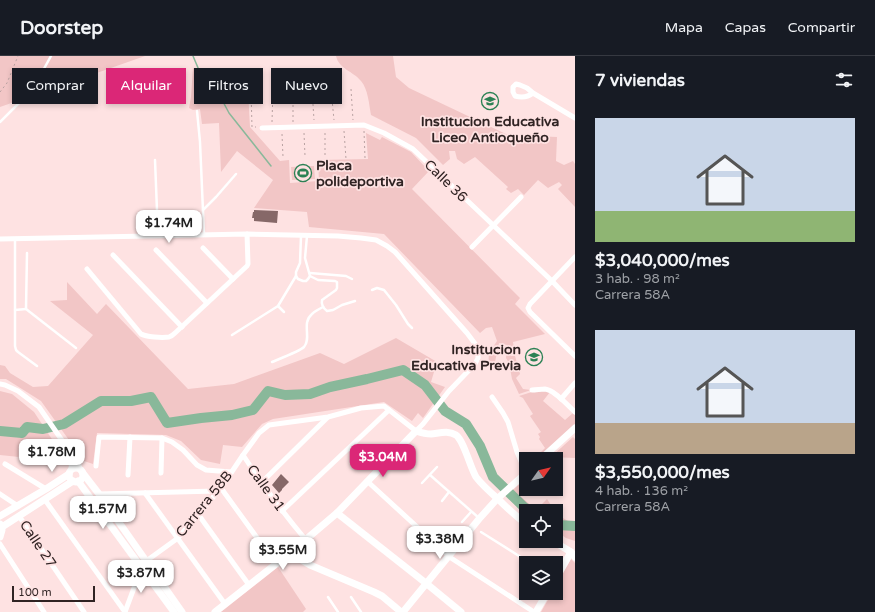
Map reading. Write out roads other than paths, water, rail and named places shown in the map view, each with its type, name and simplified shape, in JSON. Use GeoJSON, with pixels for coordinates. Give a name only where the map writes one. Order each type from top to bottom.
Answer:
{"type":"FeatureCollection","features":[{"type":"Feature","properties":{"kind":"main road"},"geometry":{"type":"LineString","coordinates":[[549,452],[575,428]]}},
{"type":"Feature","properties":{"kind":"main road"},"geometry":{"type":"LineString","coordinates":[[215,612],[306,540],[337,512],[416,430],[431,434],[447,432],[457,436],[470,466],[482,484],[519,518]]}},
{"type":"Feature","properties":{"kind":"main road"},"geometry":{"type":"LineString","coordinates":[[0,516],[46,489],[77,468],[99,494],[174,612]]}},
{"type":"Feature","properties":{"kind":"main road"},"geometry":{"type":"LineString","coordinates":[[0,537],[2,532],[1,525],[80,480],[82,476],[81,471]]}},
{"type":"Feature","properties":{"kind":"main road"},"geometry":{"type":"LineString","coordinates":[[70,472],[70,477],[76,481],[182,612]]}},
{"type":"Feature","properties":{"kind":"main road"},"geometry":{"type":"LineString","coordinates":[[290,553],[310,565],[382,596],[402,612],[427,584],[497,498],[519,478]]}},
{"type":"Feature","properties":{"kind":"main road"},"geometry":{"type":"LineString","coordinates":[[337,512],[461,612]]}},
{"type":"Feature","properties":{"kind":"main road"},"geometry":{"type":"LineString","coordinates":[[563,548],[573,555],[563,569]]}},
{"type":"Feature","properties":{"kind":"main road"},"geometry":{"type":"LineString","coordinates":[[535,612],[543,600]]}},
{"type":"Feature","properties":{"kind":"street"},"geometry":{"type":"LineString","coordinates":[[533,93],[575,118]]}},
{"type":"Feature","properties":{"kind":"street","name":"Calle 36"},"geometry":{"type":"LineString","coordinates":[[262,128],[364,125],[384,133],[413,149],[552,281],[575,305]]}},
{"type":"Feature","properties":{"kind":"street"},"geometry":{"type":"LineString","coordinates":[[472,247],[522,197]]}},
{"type":"Feature","properties":{"kind":"street"},"geometry":{"type":"LineString","coordinates":[[87,269],[141,334],[144,336],[168,337],[182,327],[247,266],[247,234]]}},
{"type":"Feature","properties":{"kind":"street"},"geometry":{"type":"LineString","coordinates":[[0,239],[247,234],[301,235],[376,240],[395,252],[467,333],[476,345],[478,352],[478,358],[475,364],[448,391],[423,424],[416,430]]}},
{"type":"Feature","properties":{"kind":"street"},"geometry":{"type":"LineString","coordinates":[[203,248],[233,279]]}},
{"type":"Feature","properties":{"kind":"street"},"geometry":{"type":"LineString","coordinates":[[156,250],[207,303]]}},
{"type":"Feature","properties":{"kind":"street"},"geometry":{"type":"LineString","coordinates":[[113,255],[182,327]]}},
{"type":"Feature","properties":{"kind":"street"},"geometry":{"type":"LineString","coordinates":[[575,257],[530,304],[528,308],[530,312],[575,356]]}},
{"type":"Feature","properties":{"kind":"street"},"geometry":{"type":"LineString","coordinates":[[561,399],[575,383]]}},
{"type":"Feature","properties":{"kind":"street"},"geometry":{"type":"LineString","coordinates":[[0,384],[18,391],[39,407],[68,448],[79,465],[81,471]]}},
{"type":"Feature","properties":{"kind":"street"},"geometry":{"type":"LineString","coordinates":[[532,390],[545,389],[550,391],[575,412]]}},
{"type":"Feature","properties":{"kind":"street"},"geometry":{"type":"LineString","coordinates":[[492,398],[504,413],[519,457]]}},
{"type":"Feature","properties":{"kind":"street","name":"Carrera 58B"},"geometry":{"type":"LineString","coordinates":[[125,612],[140,572],[148,559],[178,538],[219,489],[259,433],[269,425],[328,417],[361,408],[384,406],[416,430]]}},
{"type":"Feature","properties":{"kind":"street"},"geometry":{"type":"LineString","coordinates":[[282,511],[389,410]]}},
{"type":"Feature","properties":{"kind":"street","name":"Carrera 58B"},"geometry":{"type":"LineString","coordinates":[[262,483],[328,417]]}},
{"type":"Feature","properties":{"kind":"street"},"geometry":{"type":"LineString","coordinates":[[96,466],[99,437],[162,438],[172,442],[183,450],[197,465],[206,470],[231,472]]}},
{"type":"Feature","properties":{"kind":"street"},"geometry":{"type":"LineString","coordinates":[[128,475],[130,437]]}},
{"type":"Feature","properties":{"kind":"street"},"geometry":{"type":"LineString","coordinates":[[161,473],[162,438]]}},
{"type":"Feature","properties":{"kind":"street"},"geometry":{"type":"LineString","coordinates":[[70,472],[72,455]]}},
{"type":"Feature","properties":{"kind":"street","name":"Calle 31"},"geometry":{"type":"LineString","coordinates":[[243,455],[282,511],[306,540]]}},
{"type":"Feature","properties":{"kind":"street"},"geometry":{"type":"LineString","coordinates":[[5,464],[46,489]]}},
{"type":"Feature","properties":{"kind":"street"},"geometry":{"type":"LineString","coordinates":[[367,481],[449,556],[535,612]]}},
{"type":"Feature","properties":{"kind":"street"},"geometry":{"type":"LineString","coordinates":[[99,494],[219,489],[276,564]]}},
{"type":"Feature","properties":{"kind":"street"},"geometry":{"type":"LineString","coordinates":[[145,493],[225,604]]}},
{"type":"Feature","properties":{"kind":"street","name":"Calle 27"},"geometry":{"type":"LineString","coordinates":[[0,494],[18,506]]}},
{"type":"Feature","properties":{"kind":"street"},"geometry":{"type":"LineString","coordinates":[[45,500],[125,612]]}},
{"type":"Feature","properties":{"kind":"street"},"geometry":{"type":"LineString","coordinates":[[198,514],[249,585]]}},
{"type":"Feature","properties":{"kind":"street","name":"Calle 27"},"geometry":{"type":"LineString","coordinates":[[19,516],[84,612]]}},
{"type":"Feature","properties":{"kind":"street"},"geometry":{"type":"LineString","coordinates":[[0,544],[39,609],[44,612]]}},
{"type":"Feature","properties":{"kind":"lane"},"geometry":{"type":"LineString","coordinates":[[0,122],[25,97],[52,56]]}},
{"type":"Feature","properties":{"kind":"lane"},"geometry":{"type":"LineString","coordinates":[[197,111],[200,142],[204,235]]}},
{"type":"Feature","properties":{"kind":"lane"},"geometry":{"type":"LineString","coordinates":[[155,160],[158,236]]}},
{"type":"Feature","properties":{"kind":"lane"},"geometry":{"type":"LineString","coordinates":[[202,210],[216,197],[236,174]]}},
{"type":"Feature","properties":{"kind":"lane"},"geometry":{"type":"LineString","coordinates":[[232,335],[278,306],[296,276],[300,263],[301,235]]}},
{"type":"Feature","properties":{"kind":"lane"},"geometry":{"type":"LineString","coordinates":[[308,236],[305,258],[310,274],[318,280],[337,282],[336,290],[322,300],[323,307],[327,311],[330,311],[355,301]]}},
{"type":"Feature","properties":{"kind":"lane"},"geometry":{"type":"LineString","coordinates":[[15,239],[15,346],[16,350],[37,366]]}},
{"type":"Feature","properties":{"kind":"lane"},"geometry":{"type":"LineString","coordinates":[[26,253],[26,309]]}},
{"type":"Feature","properties":{"kind":"lane"},"geometry":{"type":"LineString","coordinates":[[296,276],[298,279],[303,281],[308,279],[310,274]]}},
{"type":"Feature","properties":{"kind":"lane"},"geometry":{"type":"LineString","coordinates":[[310,274],[346,276],[352,279]]}},
{"type":"Feature","properties":{"kind":"lane"},"geometry":{"type":"LineString","coordinates":[[372,290],[377,288],[384,290],[412,328]]}},
{"type":"Feature","properties":{"kind":"lane"},"geometry":{"type":"LineString","coordinates":[[278,306],[284,312]]}},
{"type":"Feature","properties":{"kind":"lane"},"geometry":{"type":"LineString","coordinates":[[272,362],[303,348],[307,341],[306,324],[308,318],[312,313],[323,307]]}},
{"type":"Feature","properties":{"kind":"lane"},"geometry":{"type":"LineString","coordinates":[[15,310],[26,309],[76,348]]}},
{"type":"Feature","properties":{"kind":"lane"},"geometry":{"type":"LineString","coordinates":[[422,483],[437,467]]}},
{"type":"Feature","properties":{"kind":"lane"},"geometry":{"type":"LineString","coordinates":[[430,475],[479,519]]}},
{"type":"Feature","properties":{"kind":"lane"},"geometry":{"type":"LineString","coordinates":[[442,501],[449,492]]}},
{"type":"Feature","properties":{"kind":"lane"},"geometry":{"type":"LineString","coordinates":[[462,522],[471,512]]}},
{"type":"Feature","properties":{"kind":"lane"},"geometry":{"type":"LineString","coordinates":[[481,532],[519,556]]}},
{"type":"Feature","properties":{"kind":"lane"},"geometry":{"type":"LineString","coordinates":[[328,597],[338,612]]}},
{"type":"Feature","properties":{"kind":"lane"},"geometry":{"type":"LineString","coordinates":[[351,597],[361,612]]}},
{"type":"Feature","properties":{"kind":"waterway"},"geometry":{"type":"LineString","coordinates":[[193,56],[208,88],[220,96],[229,113],[271,166]]}},
{"type":"Feature","properties":{"kind":"waterway"},"geometry":{"type":"LineString","coordinates":[[0,431],[22,433],[27,427],[43,429],[64,424],[101,401],[131,401],[151,397],[167,423],[232,415],[253,410],[268,391],[285,395],[310,394],[330,387],[403,370],[425,385],[445,411],[466,424],[480,446],[493,477],[521,504]]}},
{"type":"Feature","properties":{"kind":"waterway"},"geometry":{"type":"LineString","coordinates":[[563,525],[575,526]]}},
{"type":"Feature","properties":{"kind":"place","name":"Institucion Educativa Liceo Antioqueño"},"geometry":{"type":"Point","coordinates":[490,101]}},
{"type":"Feature","properties":{"kind":"place","name":"Placa polideportiva"},"geometry":{"type":"Point","coordinates":[303,173]}},
{"type":"Feature","properties":{"kind":"place","name":"Institucion Educativa Previa"},"geometry":{"type":"Point","coordinates":[534,357]}}]}
